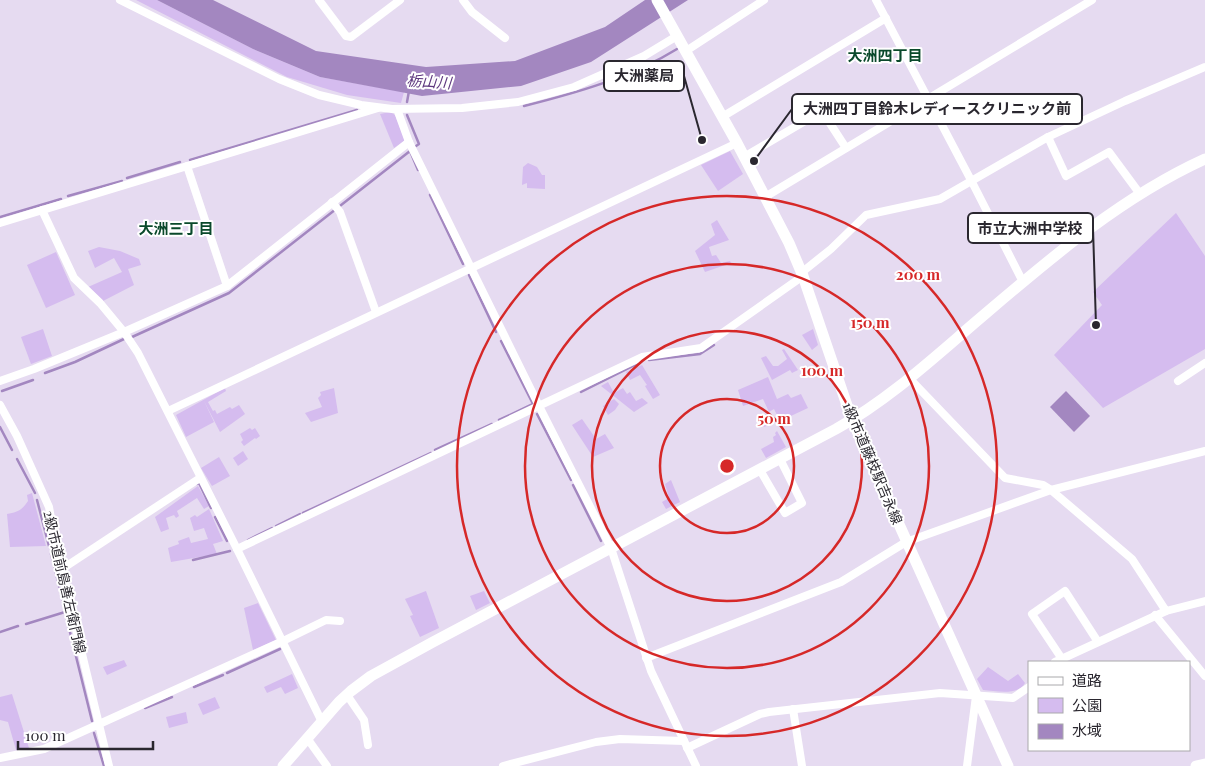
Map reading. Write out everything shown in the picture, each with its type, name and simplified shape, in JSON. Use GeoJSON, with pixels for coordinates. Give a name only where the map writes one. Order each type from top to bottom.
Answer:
{"type":"FeatureCollection","features":[{"type":"Feature","properties":{"kind":"street"},"geometry":{"type":"LineString","coordinates":[[120,0],[278,79],[319,94],[361,105],[397,109],[462,108],[518,102],[565,90],[644,56],[676,33]]}},
{"type":"Feature","properties":{"kind":"street"},"geometry":{"type":"LineString","coordinates":[[319,0],[346,36],[352,37],[400,0]]}},
{"type":"Feature","properties":{"kind":"street"},"geometry":{"type":"LineString","coordinates":[[463,0],[472,12],[505,38]]}},
{"type":"Feature","properties":{"kind":"street","name":"1級市道藤枝駅吉永線"},"geometry":{"type":"LineString","coordinates":[[657,0],[737,143],[789,243],[802,274],[852,420],[1008,766]]}},
{"type":"Feature","properties":{"kind":"street"},"geometry":{"type":"LineString","coordinates":[[686,51],[764,0]]}},
{"type":"Feature","properties":{"kind":"street"},"geometry":{"type":"LineString","coordinates":[[876,0],[1023,282]]}},
{"type":"Feature","properties":{"kind":"street"},"geometry":{"type":"LineString","coordinates":[[765,197],[1092,0]]}},
{"type":"Feature","properties":{"kind":"street"},"geometry":{"type":"LineString","coordinates":[[722,117],[886,18]]}},
{"type":"Feature","properties":{"kind":"street"},"geometry":{"type":"LineString","coordinates":[[237,549],[642,357],[701,348],[802,274],[866,215],[940,199],[1048,137],[1125,101],[1205,67]]}},
{"type":"Feature","properties":{"kind":"street"},"geometry":{"type":"LineString","coordinates":[[0,223],[381,107]]}},
{"type":"Feature","properties":{"kind":"street"},"geometry":{"type":"LineString","coordinates":[[397,109],[409,142],[611,548],[651,671],[696,766]]}},
{"type":"Feature","properties":{"kind":"street"},"geometry":{"type":"LineString","coordinates":[[744,157],[822,111],[846,148]]}},
{"type":"Feature","properties":{"kind":"street"},"geometry":{"type":"LineString","coordinates":[[1048,137],[1066,176],[1109,152],[1140,194]]}},
{"type":"Feature","properties":{"kind":"street"},"geometry":{"type":"LineString","coordinates":[[0,381],[124,332],[227,286],[409,142]]}},
{"type":"Feature","properties":{"kind":"street"},"geometry":{"type":"LineString","coordinates":[[168,410],[737,143]]}},
{"type":"Feature","properties":{"kind":"street"},"geometry":{"type":"LineString","coordinates":[[283,766],[347,695],[379,671],[852,420],[910,379],[1023,282],[1101,221],[1164,178],[1205,159]]}},
{"type":"Feature","properties":{"kind":"street"},"geometry":{"type":"LineString","coordinates":[[187,166],[227,286]]}},
{"type":"Feature","properties":{"kind":"street"},"geometry":{"type":"LineString","coordinates":[[333,204],[340,212],[376,312]]}},
{"type":"Feature","properties":{"kind":"street"},"geometry":{"type":"LineString","coordinates":[[42,210],[74,278],[100,303],[138,352],[322,722]]}},
{"type":"Feature","properties":{"kind":"street"},"geometry":{"type":"LineString","coordinates":[[1178,381],[1205,363]]}},
{"type":"Feature","properties":{"kind":"street"},"geometry":{"type":"LineString","coordinates":[[910,379],[1005,478],[1043,485],[1051,490],[1132,559],[1166,611]]}},
{"type":"Feature","properties":{"kind":"street","name":"2級市道前島善左衛門線"},"geometry":{"type":"LineString","coordinates":[[0,405],[43,492],[48,507],[109,766]]}},
{"type":"Feature","properties":{"kind":"street"},"geometry":{"type":"LineString","coordinates":[[646,658],[841,582],[906,542],[1051,490],[1205,451]]}},
{"type":"Feature","properties":{"kind":"street"},"geometry":{"type":"LineString","coordinates":[[760,470],[785,513],[802,503],[780,459]]}},
{"type":"Feature","properties":{"kind":"street"},"geometry":{"type":"LineString","coordinates":[[62,568],[200,478]]}},
{"type":"Feature","properties":{"kind":"street"},"geometry":{"type":"LineString","coordinates":[[1098,642],[1065,591],[1032,614],[1059,661],[1155,615],[1205,601]]}},
{"type":"Feature","properties":{"kind":"street"},"geometry":{"type":"LineString","coordinates":[[1155,615],[1205,676]]}},
{"type":"Feature","properties":{"kind":"street"},"geometry":{"type":"LineString","coordinates":[[0,758],[44,749],[326,620],[340,621]]}},
{"type":"Feature","properties":{"kind":"street"},"geometry":{"type":"LineString","coordinates":[[503,766],[596,742],[620,739],[686,745],[760,714],[793,709],[940,693],[1013,698],[1028,688]]}},
{"type":"Feature","properties":{"kind":"street"},"geometry":{"type":"LineString","coordinates":[[347,695],[364,720],[368,745]]}},
{"type":"Feature","properties":{"kind":"street"},"geometry":{"type":"LineString","coordinates":[[967,766],[976,695]]}},
{"type":"Feature","properties":{"kind":"street"},"geometry":{"type":"LineString","coordinates":[[793,709],[802,766]]}},
{"type":"Feature","properties":{"kind":"street"},"geometry":{"type":"LineString","coordinates":[[307,738],[327,766]]}},
{"type":"Feature","properties":{"kind":"street"},"geometry":{"type":"LineString","coordinates":[[1196,766],[1205,764]]}},
{"type":"Feature","properties":{"kind":"green space"},"geometry":{"type":"Polygon","coordinates":[[[136,0],[157,0],[253,49],[320,77],[404,92],[401,103],[347,95],[287,77],[136,0]]]}},
{"type":"Feature","properties":{"kind":"green space"},"geometry":{"type":"Polygon","coordinates":[[[390,112],[395,115],[404,138],[404,141],[394,148],[380,114],[390,112]]]}},
{"type":"Feature","properties":{"kind":"green space"},"geometry":{"type":"Polygon","coordinates":[[[730,151],[743,174],[718,191],[701,165],[730,151]]]}},
{"type":"Feature","properties":{"kind":"green space"},"geometry":{"type":"Polygon","coordinates":[[[528,163],[537,167],[542,175],[545,175],[545,189],[527,188],[527,183],[522,185],[523,167],[528,163]]]}},
{"type":"Feature","properties":{"kind":"green space"},"geometry":{"type":"Polygon","coordinates":[[[1176,213],[1205,256],[1205,349],[1103,408],[1054,355],[1102,305],[1093,292],[1176,213]]]}},
{"type":"Feature","properties":{"kind":"green space"},"geometry":{"type":"Polygon","coordinates":[[[717,220],[729,240],[709,247],[712,256],[716,255],[721,263],[730,261],[731,263],[705,272],[695,251],[715,235],[711,224],[717,220]]]}},
{"type":"Feature","properties":{"kind":"green space"},"geometry":{"type":"Polygon","coordinates":[[[99,247],[120,251],[139,259],[141,265],[128,269],[134,285],[103,301],[88,287],[122,272],[114,258],[95,268],[88,251],[99,247]]]}},
{"type":"Feature","properties":{"kind":"green space"},"geometry":{"type":"Polygon","coordinates":[[[56,252],[75,295],[46,308],[27,265],[56,252]]]}},
{"type":"Feature","properties":{"kind":"green space"},"geometry":{"type":"Polygon","coordinates":[[[43,329],[52,356],[31,364],[21,337],[43,329]]]}},
{"type":"Feature","properties":{"kind":"green space"},"geometry":{"type":"Polygon","coordinates":[[[813,329],[818,345],[812,350],[802,335],[813,329]]]}},
{"type":"Feature","properties":{"kind":"green space"},"geometry":{"type":"Polygon","coordinates":[[[784,349],[798,370],[792,373],[790,370],[772,380],[761,358],[766,356],[773,366],[778,366],[787,359],[782,350],[784,349]]]}},
{"type":"Feature","properties":{"kind":"green space"},"geometry":{"type":"Polygon","coordinates":[[[642,365],[660,395],[653,399],[640,375],[630,380],[626,372],[642,365]]]}},
{"type":"Feature","properties":{"kind":"green space"},"geometry":{"type":"Polygon","coordinates":[[[768,377],[777,399],[788,394],[791,398],[801,394],[808,408],[780,421],[774,409],[769,412],[763,399],[743,406],[738,390],[768,377]]]}},
{"type":"Feature","properties":{"kind":"green space"},"geometry":{"type":"Polygon","coordinates":[[[608,382],[614,393],[623,388],[627,394],[630,392],[636,401],[642,398],[648,403],[634,412],[601,386],[608,382]]]}},
{"type":"Feature","properties":{"kind":"green space"},"geometry":{"type":"Polygon","coordinates":[[[225,388],[226,391],[208,402],[213,411],[215,410],[217,414],[230,407],[232,409],[239,405],[245,414],[220,432],[204,401],[214,422],[186,437],[176,415],[225,388]]]}},
{"type":"Feature","properties":{"kind":"green space"},"geometry":{"type":"Polygon","coordinates":[[[334,388],[338,413],[311,422],[305,413],[322,407],[318,398],[321,395],[320,392],[334,388]]]}},
{"type":"Feature","properties":{"kind":"green space"},"geometry":{"type":"Polygon","coordinates":[[[614,399],[619,404],[608,415],[603,406],[614,399]]]}},
{"type":"Feature","properties":{"kind":"green space"},"geometry":{"type":"Polygon","coordinates":[[[768,413],[773,423],[764,427],[760,417],[768,413]]]}},
{"type":"Feature","properties":{"kind":"green space"},"geometry":{"type":"Polygon","coordinates":[[[582,419],[596,439],[605,434],[614,448],[593,457],[572,425],[582,419]]]}},
{"type":"Feature","properties":{"kind":"green space"},"geometry":{"type":"Polygon","coordinates":[[[250,428],[252,430],[255,428],[260,436],[244,446],[241,442],[243,440],[240,434],[250,428]]]}},
{"type":"Feature","properties":{"kind":"green space"},"geometry":{"type":"Polygon","coordinates":[[[777,431],[786,447],[766,458],[761,449],[774,442],[773,437],[777,431]]]}},
{"type":"Feature","properties":{"kind":"green space"},"geometry":{"type":"Polygon","coordinates":[[[243,451],[248,459],[238,466],[233,458],[243,451]]]}},
{"type":"Feature","properties":{"kind":"green space"},"geometry":{"type":"Polygon","coordinates":[[[219,457],[230,476],[212,486],[201,468],[219,457]]]}},
{"type":"Feature","properties":{"kind":"green space"},"geometry":{"type":"Polygon","coordinates":[[[671,480],[680,502],[666,509],[662,502],[669,498],[665,484],[671,480]]]}},
{"type":"Feature","properties":{"kind":"green space"},"geometry":{"type":"Polygon","coordinates":[[[198,486],[209,506],[204,509],[197,498],[177,511],[179,516],[176,518],[174,515],[166,518],[169,529],[161,532],[155,517],[198,486]]]}},
{"type":"Feature","properties":{"kind":"green space"},"geometry":{"type":"Polygon","coordinates":[[[32,493],[46,546],[10,547],[7,514],[22,509],[28,501],[27,495],[32,493]]]}},
{"type":"Feature","properties":{"kind":"green space"},"geometry":{"type":"Polygon","coordinates":[[[209,509],[223,541],[213,544],[217,554],[171,562],[168,548],[179,544],[178,541],[189,537],[191,543],[208,539],[204,528],[194,531],[190,518],[195,515],[197,517],[209,509]]]}},
{"type":"Feature","properties":{"kind":"green space"},"geometry":{"type":"Polygon","coordinates":[[[426,591],[439,628],[420,637],[410,616],[413,615],[405,599],[426,591]]]}},
{"type":"Feature","properties":{"kind":"green space"},"geometry":{"type":"Polygon","coordinates":[[[484,591],[490,603],[476,610],[470,596],[484,591]]]}},
{"type":"Feature","properties":{"kind":"green space"},"geometry":{"type":"Polygon","coordinates":[[[258,603],[276,640],[253,650],[244,608],[258,603]]]}},
{"type":"Feature","properties":{"kind":"green space"},"geometry":{"type":"Polygon","coordinates":[[[124,660],[127,666],[107,675],[103,667],[124,660]]]}},
{"type":"Feature","properties":{"kind":"green space"},"geometry":{"type":"Polygon","coordinates":[[[988,667],[1008,681],[1018,674],[1025,683],[1022,687],[1012,691],[983,690],[977,679],[988,667]]]}},
{"type":"Feature","properties":{"kind":"green space"},"geometry":{"type":"Polygon","coordinates":[[[292,674],[298,688],[285,694],[281,687],[267,693],[264,687],[292,674]]]}},
{"type":"Feature","properties":{"kind":"green space"},"geometry":{"type":"Polygon","coordinates":[[[12,694],[29,748],[16,750],[8,722],[0,720],[0,697],[12,694]]]}},
{"type":"Feature","properties":{"kind":"green space"},"geometry":{"type":"Polygon","coordinates":[[[215,697],[220,708],[203,715],[198,704],[215,697]]]}},
{"type":"Feature","properties":{"kind":"green space"},"geometry":{"type":"Polygon","coordinates":[[[186,712],[188,723],[169,728],[166,717],[186,712]]]}},
{"type":"Feature","properties":{"kind":"water","name":"栃山川"},"geometry":{"type":"Polygon","coordinates":[[[157,0],[213,0],[316,51],[426,67],[515,61],[605,27],[645,0],[688,0],[591,62],[521,86],[422,96],[320,77],[253,49],[157,0]]]}},
{"type":"Feature","properties":{"kind":"water"},"geometry":{"type":"Polygon","coordinates":[[[1066,391],[1090,416],[1074,432],[1050,407],[1066,391]]]}},
{"type":"Feature","properties":{"kind":"waterway"},"geometry":{"type":"LineString","coordinates":[[524,106],[564,96],[623,76],[677,49]]}},
{"type":"Feature","properties":{"kind":"waterway","name":"栃山川"},"geometry":{"type":"LineString","coordinates":[[407,102],[409,91]]}},
{"type":"Feature","properties":{"kind":"waterway"},"geometry":{"type":"LineString","coordinates":[[190,160],[357,110]]}},
{"type":"Feature","properties":{"kind":"waterway"},"geometry":{"type":"LineString","coordinates":[[407,115],[419,144],[416,146]]}},
{"type":"Feature","properties":{"kind":"waterway"},"geometry":{"type":"LineString","coordinates":[[132,337],[229,293],[410,151],[418,170]]}},
{"type":"Feature","properties":{"kind":"waterway"},"geometry":{"type":"LineString","coordinates":[[127,178],[180,162]]}},
{"type":"Feature","properties":{"kind":"waterway"},"geometry":{"type":"LineString","coordinates":[[68,196],[122,181]]}},
{"type":"Feature","properties":{"kind":"waterway"},"geometry":{"type":"LineString","coordinates":[[430,195],[463,264]]}},
{"type":"Feature","properties":{"kind":"waterway"},"geometry":{"type":"LineString","coordinates":[[0,217],[61,199]]}},
{"type":"Feature","properties":{"kind":"waterway"},"geometry":{"type":"LineString","coordinates":[[469,275],[496,332]]}},
{"type":"Feature","properties":{"kind":"waterway"},"geometry":{"type":"LineString","coordinates":[[45,373],[75,362],[124,339]]}},
{"type":"Feature","properties":{"kind":"waterway"},"geometry":{"type":"LineString","coordinates":[[499,420],[533,404],[501,341]]}},
{"type":"Feature","properties":{"kind":"waterway"},"geometry":{"type":"LineString","coordinates":[[649,360],[700,354],[714,345]]}},
{"type":"Feature","properties":{"kind":"waterway"},"geometry":{"type":"LineString","coordinates":[[581,392],[641,362]]}},
{"type":"Feature","properties":{"kind":"waterway"},"geometry":{"type":"LineString","coordinates":[[2,391],[33,380]]}},
{"type":"Feature","properties":{"kind":"waterway"},"geometry":{"type":"LineString","coordinates":[[537,414],[571,480]]}},
{"type":"Feature","properties":{"kind":"waterway"},"geometry":{"type":"LineString","coordinates":[[435,450],[492,424]]}},
{"type":"Feature","properties":{"kind":"waterway"},"geometry":{"type":"LineString","coordinates":[[0,427],[12,450]]}},
{"type":"Feature","properties":{"kind":"waterway"},"geometry":{"type":"LineString","coordinates":[[303,513],[431,453]]}},
{"type":"Feature","properties":{"kind":"waterway"},"geometry":{"type":"LineString","coordinates":[[17,459],[35,493]]}},
{"type":"Feature","properties":{"kind":"waterway"},"geometry":{"type":"LineString","coordinates":[[197,484],[199,483],[211,508]]}},
{"type":"Feature","properties":{"kind":"waterway"},"geometry":{"type":"LineString","coordinates":[[573,485],[601,541]]}},
{"type":"Feature","properties":{"kind":"waterway"},"geometry":{"type":"LineString","coordinates":[[37,500],[49,546]]}},
{"type":"Feature","properties":{"kind":"waterway"},"geometry":{"type":"LineString","coordinates":[[276,526],[300,514]]}},
{"type":"Feature","properties":{"kind":"waterway"},"geometry":{"type":"LineString","coordinates":[[215,517],[227,541]]}},
{"type":"Feature","properties":{"kind":"waterway"},"geometry":{"type":"LineString","coordinates":[[248,540],[272,528]]}},
{"type":"Feature","properties":{"kind":"waterway"},"geometry":{"type":"LineString","coordinates":[[193,560],[230,551]]}},
{"type":"Feature","properties":{"kind":"waterway"},"geometry":{"type":"LineString","coordinates":[[51,554],[63,601]]}},
{"type":"Feature","properties":{"kind":"waterway"},"geometry":{"type":"LineString","coordinates":[[26,624],[65,612],[92,721]]}},
{"type":"Feature","properties":{"kind":"waterway"},"geometry":{"type":"LineString","coordinates":[[0,632],[18,626]]}},
{"type":"Feature","properties":{"kind":"waterway"},"geometry":{"type":"LineString","coordinates":[[227,673],[280,649]]}},
{"type":"Feature","properties":{"kind":"waterway"},"geometry":{"type":"LineString","coordinates":[[194,687],[223,675]]}},
{"type":"Feature","properties":{"kind":"waterway"},"geometry":{"type":"LineString","coordinates":[[145,708],[172,697]]}},
{"type":"Feature","properties":{"kind":"waterway"},"geometry":{"type":"LineString","coordinates":[[94,733],[104,766]]}},
{"type":"Feature","properties":{"kind":"place","name":"大洲薬局"},"geometry":{"type":"Point","coordinates":[702,140]}},
{"type":"Feature","properties":{"kind":"place","name":"大洲四丁目鈴木レディースクリニック前"},"geometry":{"type":"Point","coordinates":[754,161]}},
{"type":"Feature","properties":{"kind":"place","name":"市立大洲中学校"},"geometry":{"type":"Point","coordinates":[1096,325]}},
{"type":"Feature","properties":{"kind":"district","name":"大洲四丁目"},"geometry":{"type":"Point","coordinates":[885,55]}},
{"type":"Feature","properties":{"kind":"district","name":"大洲三丁目"},"geometry":{"type":"Point","coordinates":[176,228]}}]}
